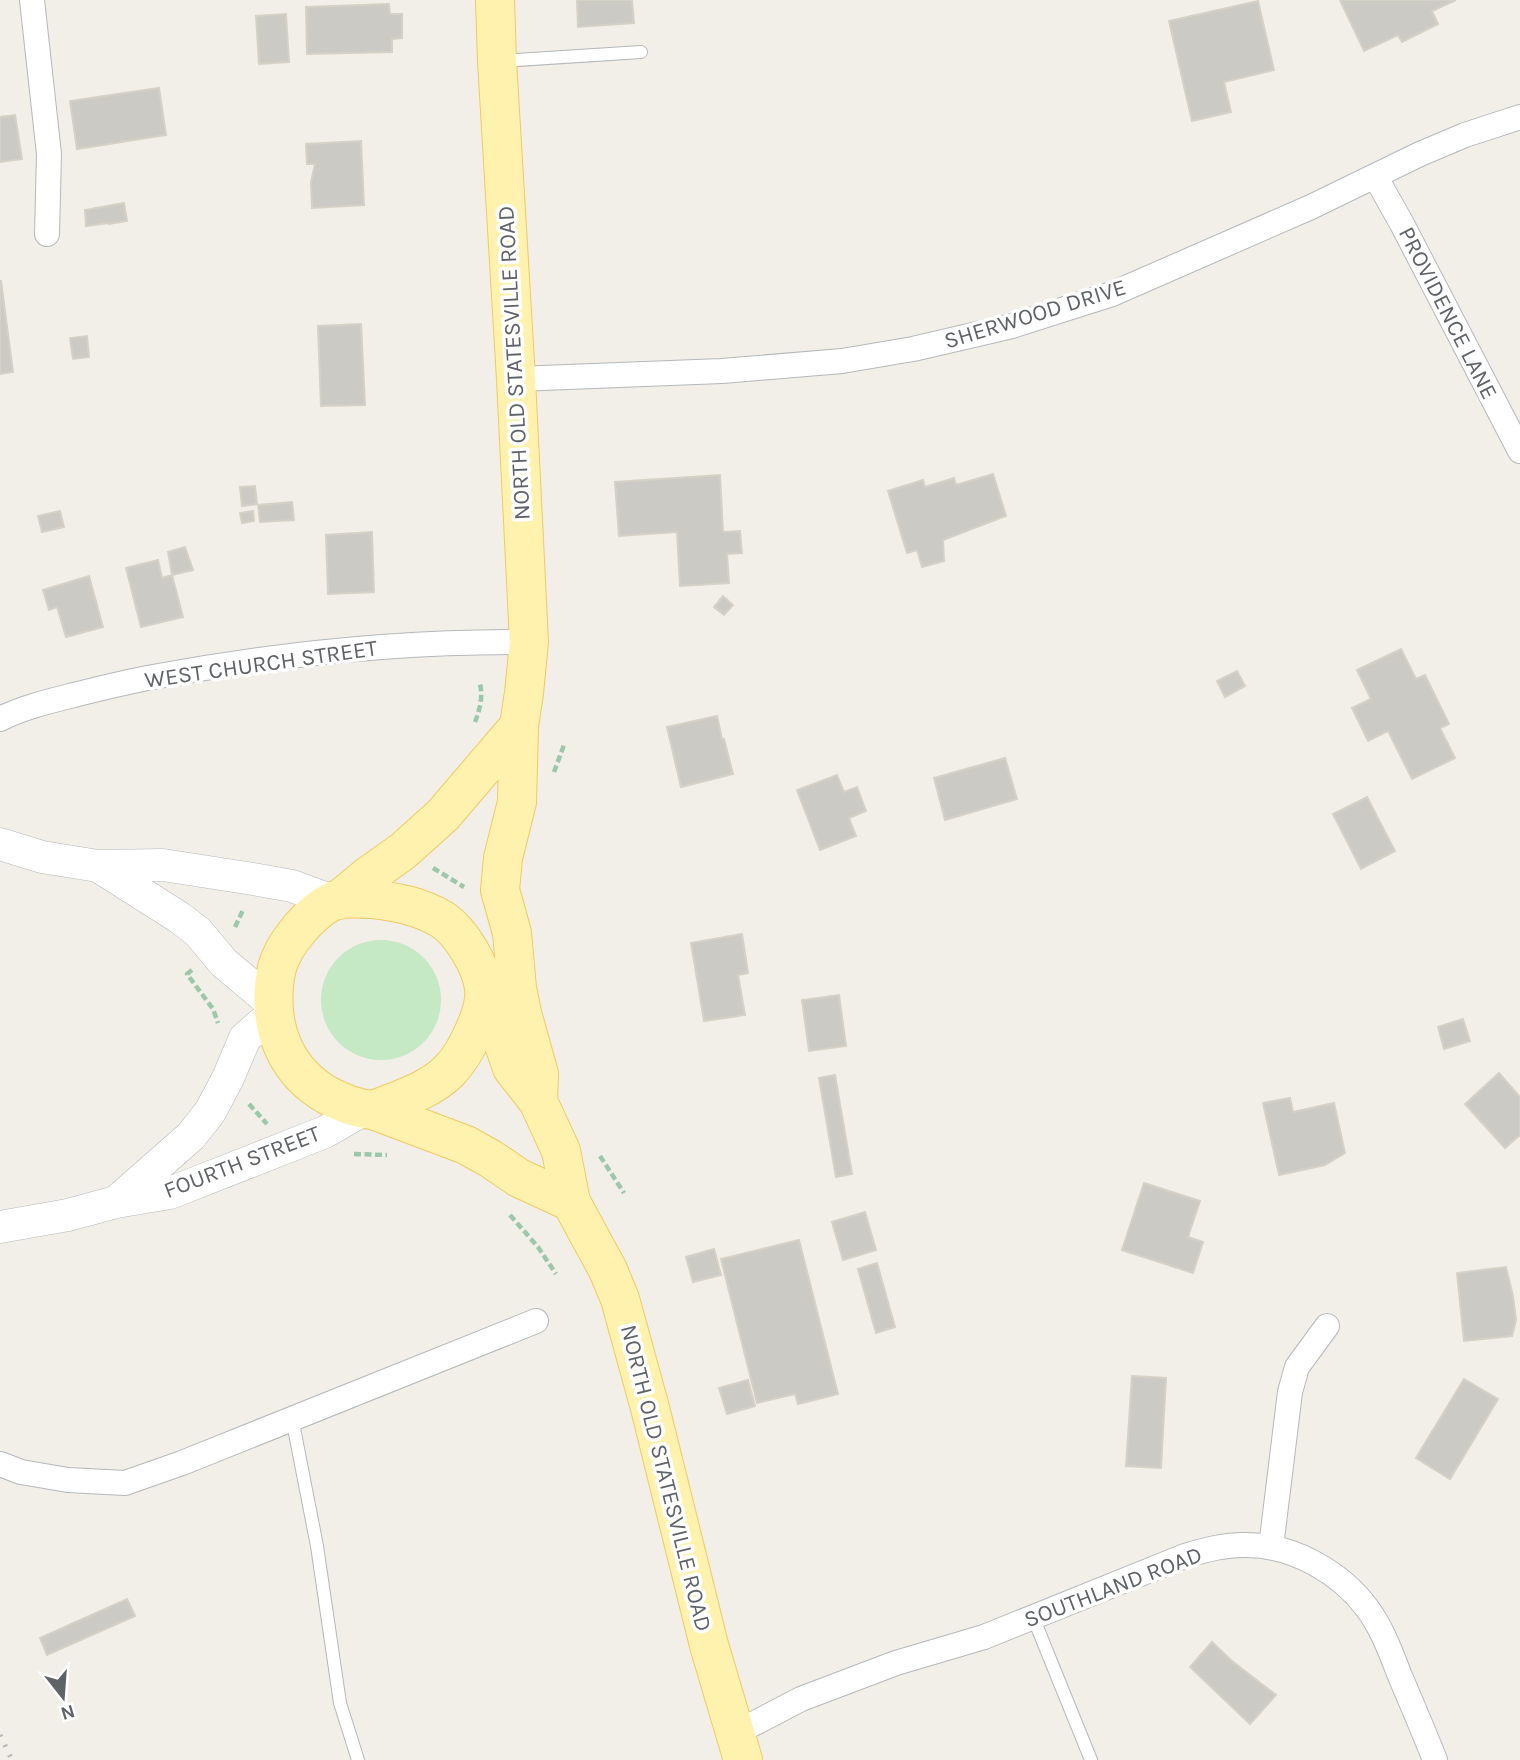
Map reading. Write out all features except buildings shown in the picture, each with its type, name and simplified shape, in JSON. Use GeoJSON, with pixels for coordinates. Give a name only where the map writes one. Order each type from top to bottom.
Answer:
{"type":"FeatureCollection","features":[{"type":"Feature","properties":{"kind":"main road","name":"NORTH OLD STATESVILLE ROAD"},"geometry":{"type":"LineString","coordinates":[[495,0],[528,642],[519,726],[517,802],[503,858],[498,892],[486,909],[482,981],[512,1068],[538,1101],[561,1151],[571,1202],[608,1270],[620,1299],[738,1747]]}},
{"type":"Feature","properties":{"kind":"main road"},"geometry":{"type":"LineString","coordinates":[[519,726],[443,815],[416,840],[336,901],[311,916],[295,934],[276,971],[273,1009],[277,1032],[285,1052],[299,1072],[316,1088],[344,1104],[467,1146],[519,1178],[571,1202]]}},
{"type":"Feature","properties":{"kind":"main road","name":"NORTH OLD STATESVILLE ROAD"},"geometry":{"type":"LineString","coordinates":[[498,892],[512,933],[517,988],[539,1074],[538,1101]]}},
{"type":"Feature","properties":{"kind":"main road"},"geometry":{"type":"LineString","coordinates":[[336,901],[371,899],[401,902],[429,912],[446,922],[460,937],[470,952],[482,981],[481,1011],[473,1035],[462,1057],[448,1073],[433,1084],[368,1110]]}},
{"type":"Feature","properties":{"kind":"street"},"geometry":{"type":"LineString","coordinates":[[32,0],[50,154],[47,234]]}},
{"type":"Feature","properties":{"kind":"street","name":"SHERWOOD DRIVE"},"geometry":{"type":"LineString","coordinates":[[516,379],[722,370],[842,361],[913,349],[1012,326],[1112,294],[1311,208],[1420,154],[1465,135],[1520,117]]}},
{"type":"Feature","properties":{"kind":"street","name":"PROVIDENCE LANE"},"geometry":{"type":"LineString","coordinates":[[1375,176],[1520,451]]}},
{"type":"Feature","properties":{"kind":"street","name":"WEST CHURCH STREET"},"geometry":{"type":"LineString","coordinates":[[0,719],[41,703],[120,683],[224,664],[426,643],[528,642]]}},
{"type":"Feature","properties":{"kind":"street"},"geometry":{"type":"LineString","coordinates":[[0,844],[42,857],[98,866],[163,865],[253,879],[292,886],[336,901]]}},
{"type":"Feature","properties":{"kind":"street"},"geometry":{"type":"LineString","coordinates":[[98,866],[198,932],[224,964],[273,1009]]}},
{"type":"Feature","properties":{"kind":"street","name":"FOURTH STREET"},"geometry":{"type":"LineString","coordinates":[[116,1202],[191,1136],[210,1112],[245,1038],[273,1009]]}},
{"type":"Feature","properties":{"kind":"street","name":"FOURTH STREET"},"geometry":{"type":"LineString","coordinates":[[0,1227],[170,1193],[325,1132],[368,1110]]}},
{"type":"Feature","properties":{"kind":"street"},"geometry":{"type":"LineString","coordinates":[[0,1464],[21,1472],[68,1480],[125,1483],[182,1463],[536,1321]]}},
{"type":"Feature","properties":{"kind":"street"},"geometry":{"type":"LineString","coordinates":[[1271,1547],[1290,1392],[1297,1367],[1327,1326]]}},
{"type":"Feature","properties":{"kind":"street","name":"SOUTHLAND ROAD"},"geometry":{"type":"LineString","coordinates":[[738,1747],[801,1699],[897,1663],[984,1637],[1185,1556],[1210,1548],[1247,1545],[1283,1550],[1317,1564],[1346,1585],[1368,1609],[1386,1640],[1435,1760]]}},
{"type":"Feature","properties":{"kind":"lane"},"geometry":{"type":"LineString","coordinates":[[497,61],[641,52]]}},
{"type":"Feature","properties":{"kind":"lane"},"geometry":{"type":"LineString","coordinates":[[292,1418],[317,1546],[340,1703],[358,1760]]}},
{"type":"Feature","properties":{"kind":"lane"},"geometry":{"type":"LineString","coordinates":[[1033,1617],[1091,1760]]}},
{"type":"Feature","properties":{"kind":"path"},"geometry":{"type":"LineString","coordinates":[[470,731],[480,710],[480,684]]}},
{"type":"Feature","properties":{"kind":"path"},"geometry":{"type":"LineString","coordinates":[[553,775],[564,745]]}},
{"type":"Feature","properties":{"kind":"path"},"geometry":{"type":"LineString","coordinates":[[416,840],[430,866],[476,894],[498,892]]}},
{"type":"Feature","properties":{"kind":"path"},"geometry":{"type":"LineString","coordinates":[[192,970],[187,974],[213,1009],[219,1026]]}},
{"type":"Feature","properties":{"kind":"path"},"geometry":{"type":"LineString","coordinates":[[227,1080],[282,1140],[285,1147]]}},
{"type":"Feature","properties":{"kind":"path"},"geometry":{"type":"LineString","coordinates":[[595,1149],[624,1193]]}},
{"type":"Feature","properties":{"kind":"path"},"geometry":{"type":"LineString","coordinates":[[350,1154],[397,1158]]}},
{"type":"Feature","properties":{"kind":"path"},"geometry":{"type":"LineString","coordinates":[[505,1211],[538,1247],[556,1274]]}},
{"type":"Feature","properties":{"kind":"green space"},"geometry":{"type":"Polygon","coordinates":[[[381,940],[404,945],[423,958],[436,977],[441,1000],[436,1023],[423,1042],[404,1055],[381,1060],[358,1055],[339,1042],[326,1023],[321,1000],[326,977],[339,958],[358,945],[381,940]]]}},
{"type":"Feature","properties":{"kind":"railway"},"geometry":{"type":"LineString","coordinates":[[0,1735],[12,1760]]}}]}
